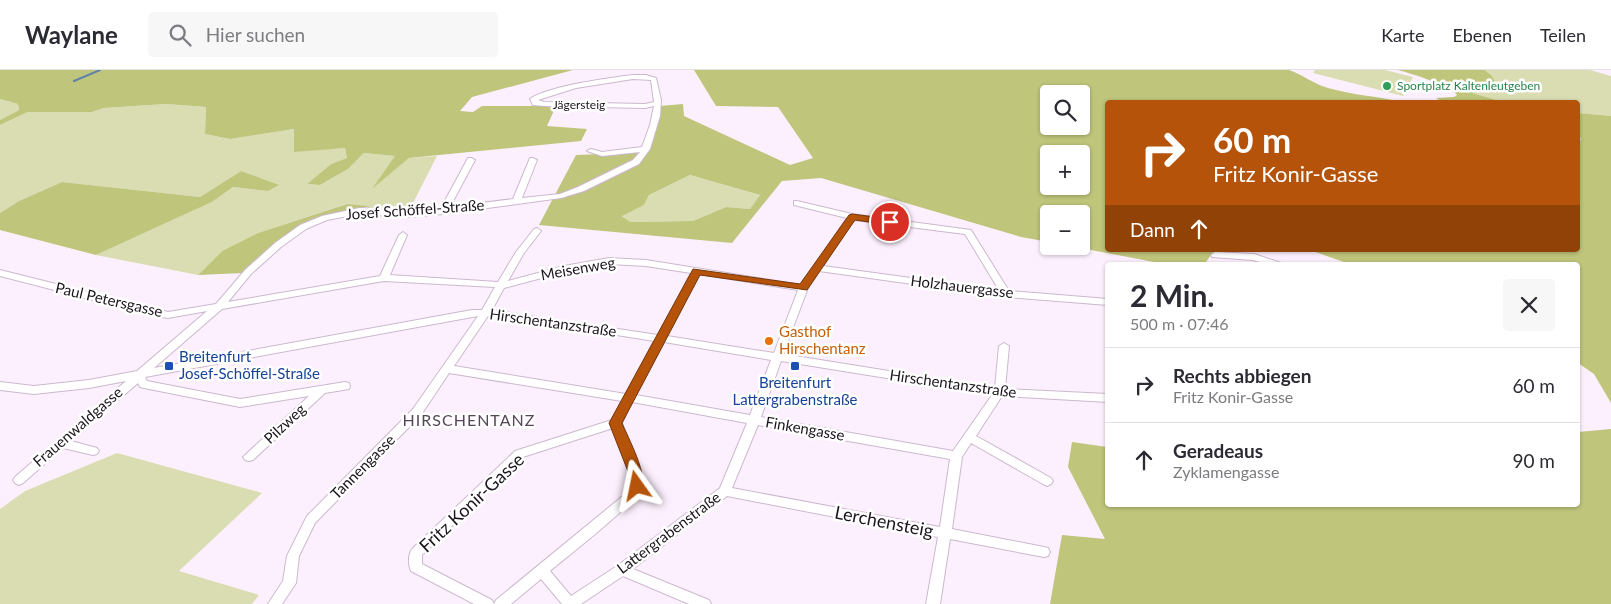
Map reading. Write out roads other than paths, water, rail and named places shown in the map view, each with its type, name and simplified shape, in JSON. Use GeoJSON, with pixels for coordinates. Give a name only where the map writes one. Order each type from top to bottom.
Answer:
{"type":"FeatureCollection","features":[{"type":"Feature","properties":{"kind":"street","name":"Jägersteig"},"geometry":{"type":"LineString","coordinates":[[642,76],[652,77],[658,103],[645,106],[538,104],[534,100],[539,96],[555,91],[601,80],[642,76]]}},
{"type":"Feature","properties":{"kind":"street"},"geometry":{"type":"LineString","coordinates":[[591,151],[602,154],[646,149],[658,103]]}},
{"type":"Feature","properties":{"kind":"street","name":"Josef Schöffel-Straße"},"geometry":{"type":"LineString","coordinates":[[138,375],[218,307],[248,272],[278,244],[303,227],[325,218],[359,211],[409,214],[570,194],[638,161],[646,149]]}},
{"type":"Feature","properties":{"kind":"street"},"geometry":{"type":"LineString","coordinates":[[443,211],[471,160]]}},
{"type":"Feature","properties":{"kind":"street"},"geometry":{"type":"LineString","coordinates":[[516,202],[533,160]]}},
{"type":"Feature","properties":{"kind":"street"},"geometry":{"type":"LineString","coordinates":[[797,203],[852,217],[968,232],[1006,294]]}},
{"type":"Feature","properties":{"kind":"street","name":"Lattergrabenstraße"},"geometry":{"type":"LineString","coordinates":[[542,571],[570,604],[622,570],[725,491],[754,420],[803,288],[852,217]]}},
{"type":"Feature","properties":{"kind":"street"},"geometry":{"type":"LineString","coordinates":[[485,313],[503,285],[506,275],[520,252],[537,231]]}},
{"type":"Feature","properties":{"kind":"street"},"geometry":{"type":"LineString","coordinates":[[384,278],[402,236]]}},
{"type":"Feature","properties":{"kind":"street"},"geometry":{"type":"LineString","coordinates":[[1215,255],[1254,257],[1269,262]]}},
{"type":"Feature","properties":{"kind":"street","name":"Meisenweg"},"geometry":{"type":"LineString","coordinates":[[218,307],[384,278],[503,285],[564,269],[609,261],[646,263],[803,288]]}},
{"type":"Feature","properties":{"kind":"street","name":"Holzhauergasse"},"geometry":{"type":"LineString","coordinates":[[816,268],[1006,294],[1105,302]]}},
{"type":"Feature","properties":{"kind":"street"},"geometry":{"type":"LineString","coordinates":[[501,604],[628,498],[637,486],[636,474],[616,423],[696,272]]}},
{"type":"Feature","properties":{"kind":"street","name":"Paul Petersgasse"},"geometry":{"type":"LineString","coordinates":[[0,273],[160,314],[175,314],[218,307]]}},
{"type":"Feature","properties":{"kind":"street","name":"Hirschentanzstraße"},"geometry":{"type":"LineString","coordinates":[[0,386],[34,390],[60,388],[472,312],[660,339],[999,392],[1105,398]]}},
{"type":"Feature","properties":{"kind":"street","name":"Tannengasse"},"geometry":{"type":"LineString","coordinates":[[275,604],[289,583],[293,556],[311,520],[417,412],[485,313]]}},
{"type":"Feature","properties":{"kind":"street"},"geometry":{"type":"LineString","coordinates":[[933,604],[946,533],[956,456],[999,392],[1004,346]]}},
{"type":"Feature","properties":{"kind":"street","name":"Finkengasse"},"geometry":{"type":"LineString","coordinates":[[447,369],[629,398],[956,456]]}},
{"type":"Feature","properties":{"kind":"street","name":"Pilzweg"},"geometry":{"type":"LineString","coordinates":[[138,375],[144,384],[240,404],[344,386]]}},
{"type":"Feature","properties":{"kind":"street","name":"Frauenwaldgasse"},"geometry":{"type":"LineString","coordinates":[[19,480],[138,375]]}},
{"type":"Feature","properties":{"kind":"street","name":"Pilzweg"},"geometry":{"type":"LineString","coordinates":[[249,457],[322,390]]}},
{"type":"Feature","properties":{"kind":"street","name":"Fritz Konir-Gasse"},"geometry":{"type":"LineString","coordinates":[[487,604],[416,567],[416,553],[519,454],[616,423]]}},
{"type":"Feature","properties":{"kind":"street"},"geometry":{"type":"LineString","coordinates":[[969,437],[1047,481]]}},
{"type":"Feature","properties":{"kind":"street"},"geometry":{"type":"LineString","coordinates":[[60,443],[93,451]]}},
{"type":"Feature","properties":{"kind":"street","name":"Lerchensteig"},"geometry":{"type":"LineString","coordinates":[[725,491],[1044,552]]}},
{"type":"Feature","properties":{"kind":"street"},"geometry":{"type":"LineString","coordinates":[[622,570],[704,604]]}},
{"type":"Feature","properties":{"kind":"waterway"},"geometry":{"type":"LineString","coordinates":[[74,81],[100,70]]}},
{"type":"Feature","properties":{"kind":"place","name":"Sportplatz Kaltenleutgeben"},"geometry":{"type":"Point","coordinates":[1387,86]}},
{"type":"Feature","properties":{"kind":"place","name":"Gasthof Hirschentanz"},"geometry":{"type":"Point","coordinates":[769,341]}},
{"type":"Feature","properties":{"kind":"place","name":"Breitenfurt Josef-Schöffel-Straße"},"geometry":{"type":"Point","coordinates":[169,366]}},
{"type":"Feature","properties":{"kind":"place","name":"Breitenfurt Lattergrabenstraße"},"geometry":{"type":"Point","coordinates":[795,366]}},
{"type":"Feature","properties":{"kind":"district","name":"HIRSCHENTANZ"},"geometry":{"type":"Point","coordinates":[469,420]}}]}
